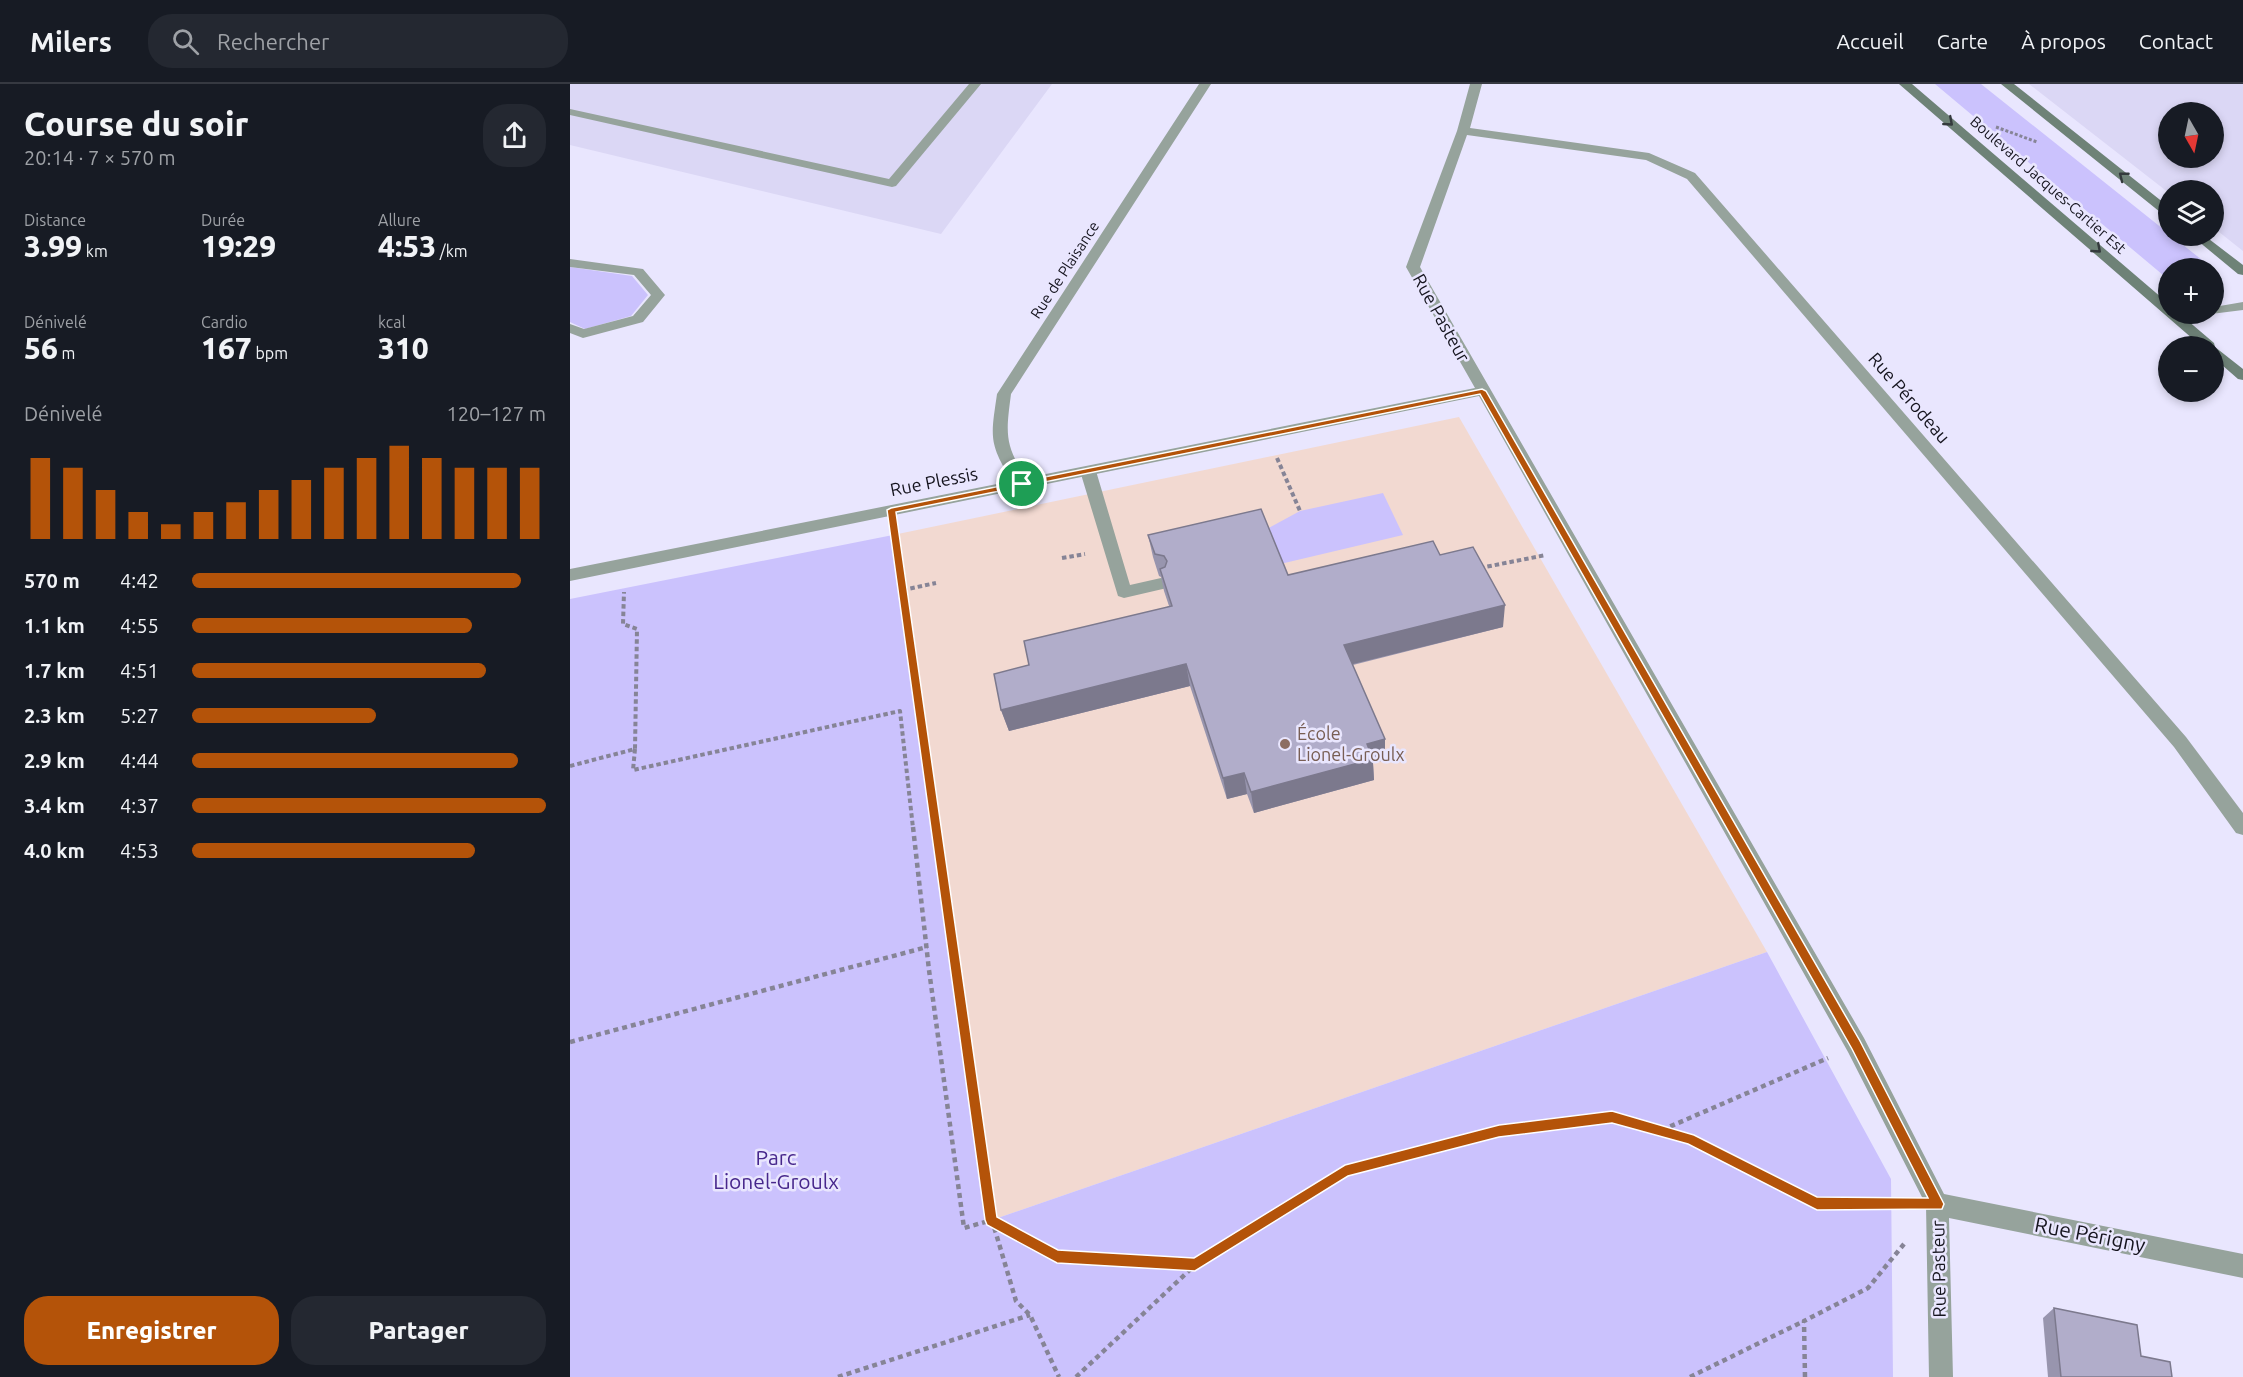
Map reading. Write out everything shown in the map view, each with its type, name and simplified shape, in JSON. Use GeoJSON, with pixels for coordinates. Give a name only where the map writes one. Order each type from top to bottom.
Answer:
{"type":"FeatureCollection","features":[{"type":"Feature","properties":{"kind":"main road","name":"Boulevard Jacques-Cartier Est"},"geometry":{"type":"LineString","coordinates":[[1905,84],[2158,302]]}},
{"type":"Feature","properties":{"kind":"main road"},"geometry":{"type":"LineString","coordinates":[[2007,84],[2158,204]]}},
{"type":"Feature","properties":{"kind":"main road"},"geometry":{"type":"LineString","coordinates":[[2211,246],[2243,271]]}},
{"type":"Feature","properties":{"kind":"main road","name":"Boulevard Jacques-Cartier Est"},"geometry":{"type":"LineString","coordinates":[[2183,324],[2197,336]]}},
{"type":"Feature","properties":{"kind":"main road"},"geometry":{"type":"LineString","coordinates":[[2224,360],[2243,376]]}},
{"type":"Feature","properties":{"kind":"street"},"geometry":{"type":"LineString","coordinates":[[570,112],[892,183],[975,84]]}},
{"type":"Feature","properties":{"kind":"street","name":"Rue de Plaisance"},"geometry":{"type":"LineString","coordinates":[[1022,484],[1004,456],[999,432],[1004,394],[1206,84]]}},
{"type":"Feature","properties":{"kind":"street","name":"Rue Pasteur"},"geometry":{"type":"LineString","coordinates":[[1476,84],[1463,131],[1413,267],[1856,1045],[1937,1204],[1941,1377]]}},
{"type":"Feature","properties":{"kind":"street","name":"Rue Pérodeau"},"geometry":{"type":"LineString","coordinates":[[1463,131],[1649,157],[1691,176],[2180,742],[2243,827]]}},
{"type":"Feature","properties":{"kind":"street"},"geometry":{"type":"LineString","coordinates":[[570,263],[638,272],[658,295],[638,319],[583,334],[570,328]]}},
{"type":"Feature","properties":{"kind":"street"},"geometry":{"type":"LineString","coordinates":[[2224,310],[2243,306]]}},
{"type":"Feature","properties":{"kind":"street","name":"Rue Plessis"},"geometry":{"type":"LineString","coordinates":[[570,575],[1482,391]]}},
{"type":"Feature","properties":{"kind":"street"},"geometry":{"type":"LineString","coordinates":[[1088,471],[1124,592],[1161,584]]}},
{"type":"Feature","properties":{"kind":"street","name":"Rue Périgny"},"geometry":{"type":"LineString","coordinates":[[1937,1204],[2243,1266]]}},
{"type":"Feature","properties":{"kind":"path"},"geometry":{"type":"LineString","coordinates":[[1267,435],[1300,511]]}},
{"type":"Feature","properties":{"kind":"path"},"geometry":{"type":"LineString","coordinates":[[891,510],[992,1220],[1016,1301],[1030,1315],[1059,1377]]}},
{"type":"Feature","properties":{"kind":"path"},"geometry":{"type":"LineString","coordinates":[[1472,569],[1573,550]]}},
{"type":"Feature","properties":{"kind":"path"},"geometry":{"type":"LineString","coordinates":[[624,564],[623,624],[637,629],[633,770],[900,711],[927,946],[964,1228],[992,1220],[1057,1257],[1195,1264]]}},
{"type":"Feature","properties":{"kind":"path"},"geometry":{"type":"LineString","coordinates":[[903,590],[936,583]]}},
{"type":"Feature","properties":{"kind":"path"},"geometry":{"type":"LineString","coordinates":[[570,766],[634,749]]}},
{"type":"Feature","properties":{"kind":"path"},"geometry":{"type":"LineString","coordinates":[[570,1042],[927,946]]}},
{"type":"Feature","properties":{"kind":"path"},"geometry":{"type":"LineString","coordinates":[[1661,1130],[1856,1045]]}},
{"type":"Feature","properties":{"kind":"path"},"geometry":{"type":"LineString","coordinates":[[1076,1377],[1195,1264],[1345,1171],[1499,1131],[1612,1117],[1690,1139],[1817,1203],[1937,1204]]}},
{"type":"Feature","properties":{"kind":"path"},"geometry":{"type":"LineString","coordinates":[[1690,1377],[1868,1288],[1937,1204]]}},
{"type":"Feature","properties":{"kind":"path"},"geometry":{"type":"LineString","coordinates":[[838,1377],[1030,1315]]}},
{"type":"Feature","properties":{"kind":"path"},"geometry":{"type":"LineString","coordinates":[[1804,1321],[1805,1377]]}},
{"type":"Feature","properties":{"kind":"shaded area"},"geometry":{"type":"Polygon","coordinates":[[[570,84],[1052,84],[941,234],[570,145],[570,84]]]}},
{"type":"Feature","properties":{"kind":"shaded area"},"geometry":{"type":"Polygon","coordinates":[[[2029,84],[2243,84],[2243,251],[2224,236],[2224,180],[2158,180],[2158,184],[2029,84]]]}},
{"type":"Feature","properties":{"kind":"shaded area","name":"École Lionel-Groulx"},"geometry":{"type":"Polygon","coordinates":[[[1459,417],[1767,952],[992,1220],[893,535],[1459,417]]]}},
{"type":"Feature","properties":{"kind":"green space"},"geometry":{"type":"Polygon","coordinates":[[[1935,84],[1981,84],[2158,225],[2158,246],[2184,246],[2199,258],[2158,258],[2158,271],[1935,84]]]}},
{"type":"Feature","properties":{"kind":"green space"},"geometry":{"type":"Polygon","coordinates":[[[570,267],[632,276],[648,295],[631,316],[585,329],[570,322],[570,267]]]}},
{"type":"Feature","properties":{"kind":"green space"},"geometry":{"type":"Polygon","coordinates":[[[1383,493],[1403,535],[1276,565],[1263,531],[1300,511],[1383,493]]]}},
{"type":"Feature","properties":{"kind":"green space","name":"Parc Lionel-Groulx"},"geometry":{"type":"Polygon","coordinates":[[[893,535],[992,1220],[1767,952],[1891,1179],[1893,1377],[570,1377],[570,599],[893,535]]]}},
{"type":"Feature","properties":{"kind":"building"},"geometry":{"type":"Polygon","coordinates":[[[1261,509],[1288,575],[1433,541],[1440,555],[1473,547],[1505,605],[1344,645],[1385,739],[1367,744],[1373,759],[1251,792],[1244,773],[1223,778],[1186,664],[1001,710],[994,674],[1029,665],[1024,641],[1172,606],[1160,569],[1165,567],[1167,561],[1164,556],[1155,554],[1148,535],[1261,509]]]}},
{"type":"Feature","properties":{"kind":"building"},"geometry":{"type":"Polygon","coordinates":[[[2054,1308],[2137,1325],[2141,1356],[2170,1362],[2172,1377],[2061,1377],[2054,1308]]]}},
{"type":"Feature","properties":{"kind":"place","name":"École Lionel-Groulx"},"geometry":{"type":"Point","coordinates":[1285,744]}},
{"type":"Feature","properties":{"kind":"route"},"geometry":{"type":"LineString","coordinates":[[1482,391],[1856,1045],[1937,1204],[1817,1203],[1690,1139],[1612,1117],[1499,1131],[1345,1171],[1195,1264],[1057,1257],[992,1220],[891,510],[1022,484],[1482,391]]}}]}
